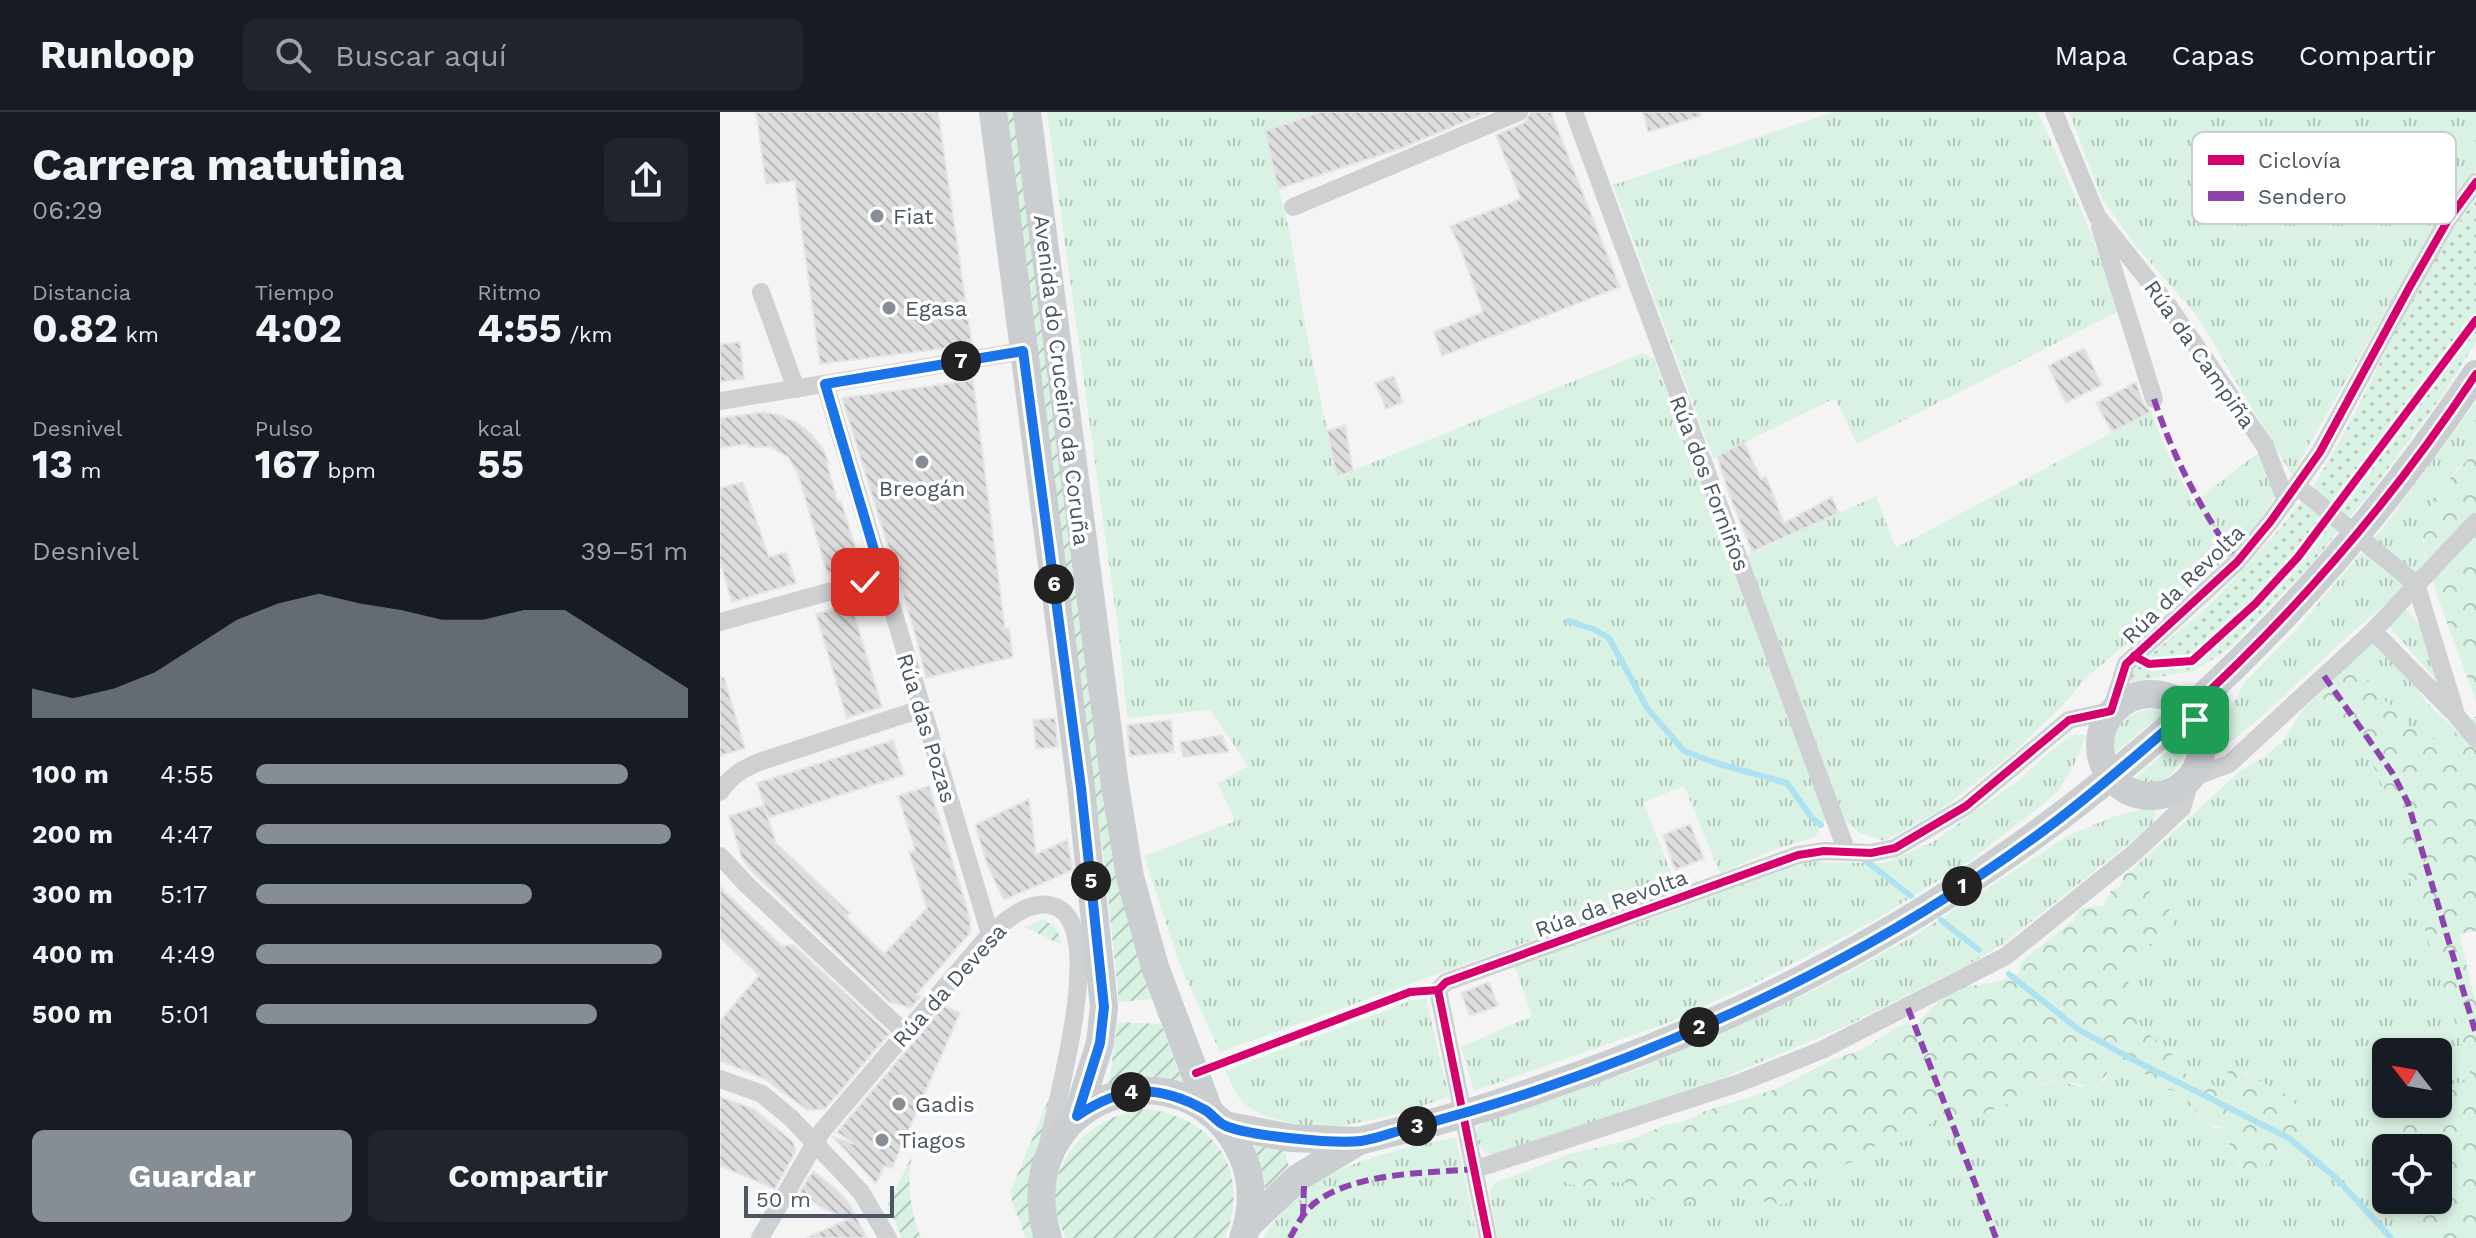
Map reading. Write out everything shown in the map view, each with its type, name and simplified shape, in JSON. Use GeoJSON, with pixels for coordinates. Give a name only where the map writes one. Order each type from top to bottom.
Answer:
{"type":"FeatureCollection","features":[{"type":"Feature","properties":{"kind":"main road","name":"Avenida do Cruceiro da Coruña"},"geometry":{"type":"LineString","coordinates":[[993,112],[1081,788],[1104,1007],[1100,1043],[1077,1116]]}},
{"type":"Feature","properties":{"kind":"main road","name":"Avenida do Cruceiro da Coruña"},"geometry":{"type":"LineString","coordinates":[[1027,112],[1115,785],[1130,877],[1155,967],[1217,1119],[1236,1142],[1247,1165],[1252,1195],[1246,1232]]}},
{"type":"Feature","properties":{"kind":"main road"},"geometry":{"type":"LineString","coordinates":[[1048,1238],[1040,1213],[1043,1168],[1059,1135],[1077,1116],[1109,1097],[1144,1091],[1181,1097],[1217,1119],[1291,1138],[1359,1141],[1484,1108],[1700,1027],[1816,972],[1943,898],[2054,822],[2111,778],[2179,703],[2228,673],[2337,560],[2408,471],[2476,374]]}},
{"type":"Feature","properties":{"kind":"main road"},"geometry":{"type":"LineString","coordinates":[[2203,742],[2200,730],[2179,703],[2144,694],[2127,699],[2111,711],[2102,729],[2100,752],[2111,778],[2126,790],[2157,797],[2172,792],[2191,778],[2200,762],[2203,742],[2228,673]]}},
{"type":"Feature","properties":{"kind":"main road"},"geometry":{"type":"LineString","coordinates":[[2054,822],[2080,786],[2100,741]]}},
{"type":"Feature","properties":{"kind":"main road"},"geometry":{"type":"LineString","coordinates":[[2054,822],[2139,795]]}},
{"type":"Feature","properties":{"kind":"main road"},"geometry":{"type":"LineString","coordinates":[[1246,1232],[1299,1177],[1359,1141]]}},
{"type":"Feature","properties":{"kind":"street"},"geometry":{"type":"LineString","coordinates":[[1293,207],[1519,112]]}},
{"type":"Feature","properties":{"kind":"street","name":"Rúa dos Forniños"},"geometry":{"type":"LineString","coordinates":[[1574,112],[1847,852]]}},
{"type":"Feature","properties":{"kind":"street","name":"Rúa da Campiña"},"geometry":{"type":"LineString","coordinates":[[2054,112],[2097,216],[2154,399]]}},
{"type":"Feature","properties":{"kind":"street","name":"Rúa da Revolta"},"geometry":{"type":"LineString","coordinates":[[2456,209],[2476,182]]}},
{"type":"Feature","properties":{"kind":"street","name":"Rúa da Campiña"},"geometry":{"type":"LineString","coordinates":[[2097,216],[2167,304],[2265,446],[2291,494],[2416,584]]}},
{"type":"Feature","properties":{"kind":"street","name":"Rúa da Revolta"},"geometry":{"type":"LineString","coordinates":[[1476,1169],[1438,990],[1446,982],[1798,855],[1824,851],[1871,853],[1895,848],[1966,806],[2069,720],[2111,711],[2126,664],[2237,562],[2320,452],[2446,224]]}},
{"type":"Feature","properties":{"kind":"street"},"geometry":{"type":"LineString","coordinates":[[761,292],[796,389]]}},
{"type":"Feature","properties":{"kind":"street"},"geometry":{"type":"LineString","coordinates":[[720,401],[1023,351]]}},
{"type":"Feature","properties":{"kind":"street","name":"Rúa das Pozas"},"geometry":{"type":"LineString","coordinates":[[825,384],[990,934]]}},
{"type":"Feature","properties":{"kind":"street"},"geometry":{"type":"LineString","coordinates":[[1488,1238],[1476,1169],[1739,1083],[1822,1050],[2006,956],[2134,853],[2182,808],[2191,778],[2229,764],[2373,631],[2476,522]]}},
{"type":"Feature","properties":{"kind":"street"},"geometry":{"type":"LineString","coordinates":[[720,622],[882,577]]}},
{"type":"Feature","properties":{"kind":"street"},"geometry":{"type":"LineString","coordinates":[[2416,584],[2456,715]]}},
{"type":"Feature","properties":{"kind":"street"},"geometry":{"type":"LineString","coordinates":[[2373,631],[2476,739]]}},
{"type":"Feature","properties":{"kind":"street"},"geometry":{"type":"LineString","coordinates":[[720,792],[729,779],[742,769],[921,709]]}},
{"type":"Feature","properties":{"kind":"street"},"geometry":{"type":"LineString","coordinates":[[720,856],[905,1033]]}},
{"type":"Feature","properties":{"kind":"street","name":"Rúa da Devesa"},"geometry":{"type":"LineString","coordinates":[[760,1238],[814,1141],[905,1033],[990,934],[1018,912],[1042,904],[1064,912],[1075,929],[1079,967],[1077,1003],[1043,1168]]}},
{"type":"Feature","properties":{"kind":"street"},"geometry":{"type":"LineString","coordinates":[[720,1079],[762,1094],[791,1118],[861,1192],[888,1238]]}},
{"type":"Feature","properties":{"kind":"green space"},"geometry":{"type":"Polygon","coordinates":[[[1006,112],[1014,112],[1114,866],[1152,999],[1119,1002],[1105,868],[1006,112]]]}},
{"type":"Feature","properties":{"kind":"green space"},"geometry":{"type":"Polygon","coordinates":[[[1047,112],[1319,112],[1265,132],[1289,229],[1306,330],[1337,477],[1643,353],[1655,360],[1826,819],[1815,837],[1776,849],[1720,873],[1684,786],[1643,802],[1677,888],[1220,1052],[1180,965],[1144,856],[1235,821],[1218,783],[1248,766],[1210,710],[1127,718],[1119,636],[1047,112]]]}},
{"type":"Feature","properties":{"kind":"green space"},"geometry":{"type":"Polygon","coordinates":[[[1834,112],[2038,112],[2091,233],[2119,311],[1857,444],[1835,398],[1713,458],[1613,185],[1834,112]]]}},
{"type":"Feature","properties":{"kind":"green space"},"geometry":{"type":"Polygon","coordinates":[[[2069,112],[2476,112],[2476,170],[2456,198],[2456,132],[2192,132],[2192,224],[2437,224],[2292,475],[2197,316],[2136,246],[2102,199],[2069,112]]]}},
{"type":"Feature","properties":{"kind":"green space"},"geometry":{"type":"Polygon","coordinates":[[[2476,199],[2476,342],[2442,396],[2373,489],[2309,567],[2226,651],[2193,671],[2131,682],[2129,675],[2201,612],[2268,543],[2318,478],[2431,265],[2476,199]]]}},
{"type":"Feature","properties":{"kind":"green space"},"geometry":{"type":"Polygon","coordinates":[[[2476,402],[2476,453],[2456,469],[2422,538],[2426,561],[2400,592],[2217,753],[2212,743],[2244,683],[2294,632],[2386,524],[2476,402]]]}},
{"type":"Feature","properties":{"kind":"green space"},"geometry":{"type":"Polygon","coordinates":[[[2151,412],[2193,503],[2258,453],[2275,494],[2267,511],[2239,548],[2085,679],[2013,753],[1942,809],[1884,841],[1858,832],[1845,820],[1747,556],[1876,496],[1896,548],[2151,412]]]}},
{"type":"Feature","properties":{"kind":"green space"},"geometry":{"type":"Polygon","coordinates":[[[2476,453],[2476,701],[2433,581],[2423,534],[2424,520],[2439,492],[2476,453]]]}},
{"type":"Feature","properties":{"kind":"green space"},"geometry":{"type":"Polygon","coordinates":[[[2405,609],[2423,633],[2437,681],[2389,626],[2405,609]]]}},
{"type":"Feature","properties":{"kind":"green space"},"geometry":{"type":"Polygon","coordinates":[[[2375,642],[2411,677],[2425,701],[2458,732],[2431,740],[2411,728],[2404,716],[2385,701],[2374,686],[2360,676],[2338,670],[2358,651],[2375,642]]]}},
{"type":"Feature","properties":{"kind":"green space"},"geometry":{"type":"Polygon","coordinates":[[[2338,670],[2360,676],[2404,716],[2411,728],[2431,740],[2458,732],[2476,716],[2476,931],[2459,934],[2476,1004],[2476,1238],[2424,1238],[2406,1214],[2452,1214],[2452,1134],[2377,1134],[2378,1118],[2452,1118],[2452,1084],[2470,1082],[2470,1069],[2413,893],[2394,810],[2373,765],[2343,721],[2319,694],[2338,670]]]}},
{"type":"Feature","properties":{"kind":"green space"},"geometry":{"type":"Polygon","coordinates":[[[2319,694],[2343,721],[2373,765],[2394,810],[2413,893],[2470,1069],[2470,1082],[2452,1084],[2452,1038],[2372,1038],[2372,1118],[2381,1118],[2382,1134],[2372,1134],[2372,1214],[2406,1214],[2424,1238],[1498,1238],[1490,1194],[1494,1183],[1541,1165],[1568,1184],[1599,1187],[1607,1181],[1631,1183],[1666,1205],[1696,1201],[1735,1183],[1763,1201],[1794,1197],[1799,1185],[1820,1172],[1855,1161],[1863,1151],[1878,1145],[1906,1141],[1939,1117],[1970,1119],[2031,1094],[2034,1086],[2060,1081],[2080,1087],[2104,1081],[2113,1063],[2128,1062],[2148,1076],[2161,1079],[2188,1097],[2197,1115],[2215,1128],[2231,1127],[2229,1140],[2237,1164],[2244,1168],[2257,1170],[2275,1157],[2298,1153],[2269,1086],[2245,1072],[2222,1088],[2193,1080],[2179,1068],[2171,1053],[2141,1028],[2128,980],[2138,968],[2149,944],[2164,941],[2174,924],[2169,918],[2171,910],[2148,897],[2146,879],[2133,869],[2239,772],[2284,740],[2302,710],[2319,694]]]}},
{"type":"Feature","properties":{"kind":"green space"},"geometry":{"type":"Polygon","coordinates":[[[2151,709],[2163,713],[2112,755],[2113,737],[2121,723],[2134,714],[2151,709]]]}},
{"type":"Feature","properties":{"kind":"green space"},"geometry":{"type":"Polygon","coordinates":[[[2073,735],[2086,735],[2060,789],[1972,859],[1877,919],[1761,980],[1667,1023],[1474,1091],[1461,1047],[1532,1016],[1514,964],[1810,862],[1885,863],[1933,842],[2019,780],[2073,735]]]}},
{"type":"Feature","properties":{"kind":"green space"},"geometry":{"type":"Polygon","coordinates":[[[2184,737],[2182,757],[2171,774],[2154,782],[2134,779],[2184,737]]]}},
{"type":"Feature","properties":{"kind":"green space"},"geometry":{"type":"Polygon","coordinates":[[[2143,809],[2153,809],[2156,813],[2151,826],[2003,944],[1968,965],[1844,1027],[1696,1089],[1494,1154],[1483,1151],[1479,1145],[1475,1133],[1490,1119],[1642,1068],[1819,988],[1919,933],[2069,835],[2143,809]]]}},
{"type":"Feature","properties":{"kind":"green space"},"geometry":{"type":"Polygon","coordinates":[[[2133,869],[2146,881],[2149,897],[2169,904],[2170,918],[2176,931],[2164,941],[2149,944],[2138,968],[2128,980],[2141,1028],[2171,1053],[2179,1068],[2193,1080],[2222,1088],[2230,1085],[2229,1069],[2236,1069],[2290,1096],[2305,1132],[2298,1153],[2272,1158],[2264,1168],[2248,1171],[2237,1162],[2232,1152],[2230,1127],[2207,1121],[2183,1095],[2167,1090],[2161,1080],[2148,1076],[2128,1062],[2113,1063],[2096,1085],[2060,1081],[2034,1085],[2031,1094],[1970,1119],[1939,1117],[1906,1141],[1878,1145],[1863,1151],[1855,1161],[1820,1172],[1799,1185],[1794,1197],[1784,1205],[1763,1201],[1735,1184],[1717,1189],[1696,1201],[1666,1206],[1631,1183],[1607,1181],[1599,1187],[1568,1184],[1541,1165],[1569,1154],[1630,1140],[1705,1111],[1776,1089],[1831,1060],[1859,1051],[1903,1024],[1917,1025],[1959,987],[1994,983],[2019,972],[2021,962],[2073,921],[2081,908],[2104,905],[2111,891],[2121,885],[2124,875],[2133,869]]]}},
{"type":"Feature","properties":{"kind":"green space"},"geometry":{"type":"Polygon","coordinates":[[[1043,919],[1057,929],[1062,945],[1025,927],[1043,919]]]}},
{"type":"Feature","properties":{"kind":"green space"},"geometry":{"type":"Polygon","coordinates":[[[1426,998],[1449,1097],[1362,1122],[1318,1126],[1295,1124],[1247,1106],[1225,1071],[1413,1000],[1426,998]]]}},
{"type":"Feature","properties":{"kind":"green space"},"geometry":{"type":"Polygon","coordinates":[[[1118,1022],[1161,1024],[1185,1087],[1108,1087],[1118,1022]]]}},
{"type":"Feature","properties":{"kind":"green space"},"geometry":{"type":"Polygon","coordinates":[[[1054,1086],[1040,1238],[1026,1238],[1012,1202],[1011,1190],[1054,1086]]]}},
{"type":"Feature","properties":{"kind":"green space"},"geometry":{"type":"Polygon","coordinates":[[[1147,1109],[1171,1114],[1192,1124],[1209,1136],[1222,1152],[1230,1171],[1233,1191],[1232,1214],[1225,1238],[1066,1238],[1057,1214],[1055,1192],[1069,1152],[1102,1123],[1147,1109]]]}},
{"type":"Feature","properties":{"kind":"green space"},"geometry":{"type":"Polygon","coordinates":[[[1456,1137],[1477,1238],[1264,1238],[1274,1222],[1299,1196],[1340,1170],[1385,1154],[1456,1137]]]}},
{"type":"Feature","properties":{"kind":"green space"},"geometry":{"type":"Polygon","coordinates":[[[1253,1143],[1284,1149],[1291,1173],[1266,1192],[1253,1143]]]}},
{"type":"Feature","properties":{"kind":"green space"},"geometry":{"type":"Polygon","coordinates":[[[912,1156],[910,1197],[921,1238],[902,1238],[888,1205],[912,1156]]]}},
{"type":"Feature","properties":{"kind":"building"},"geometry":{"type":"Polygon","coordinates":[[[756,112],[938,112],[972,345],[820,364],[795,181],[766,184],[756,112]]]}},
{"type":"Feature","properties":{"kind":"building"},"geometry":{"type":"Polygon","coordinates":[[[1319,112],[1488,112],[1404,147],[1278,189],[1265,131],[1319,112]]]}},
{"type":"Feature","properties":{"kind":"building"},"geometry":{"type":"Polygon","coordinates":[[[1531,112],[1551,112],[1620,287],[1442,356],[1434,332],[1483,312],[1450,226],[1521,199],[1496,135],[1524,123],[1531,112]]]}},
{"type":"Feature","properties":{"kind":"building"},"geometry":{"type":"Polygon","coordinates":[[[1643,112],[1700,112],[1701,116],[1648,132],[1643,112]]]}},
{"type":"Feature","properties":{"kind":"building"},"geometry":{"type":"Polygon","coordinates":[[[740,342],[744,379],[720,382],[720,344],[740,342]]]}},
{"type":"Feature","properties":{"kind":"building"},"geometry":{"type":"Polygon","coordinates":[[[2084,348],[2102,385],[2066,403],[2048,366],[2084,348]]]}},
{"type":"Feature","properties":{"kind":"building"},"geometry":{"type":"Polygon","coordinates":[[[1394,376],[1403,402],[1386,409],[1375,383],[1394,376]]]}},
{"type":"Feature","properties":{"kind":"building","name":"Breogán"},"geometry":{"type":"Polygon","coordinates":[[[973,380],[1005,628],[1009,628],[1013,657],[926,678],[842,398],[973,380]]]}},
{"type":"Feature","properties":{"kind":"building"},"geometry":{"type":"Polygon","coordinates":[[[2136,382],[2143,403],[2151,412],[2112,432],[2096,403],[2136,382]]]}},
{"type":"Feature","properties":{"kind":"building"},"geometry":{"type":"Polygon","coordinates":[[[763,412],[796,422],[822,447],[860,563],[827,573],[798,474],[788,457],[770,447],[748,447],[748,444],[720,448],[720,418],[763,412]]]}},
{"type":"Feature","properties":{"kind":"building"},"geometry":{"type":"Polygon","coordinates":[[[1345,425],[1353,471],[1337,477],[1327,431],[1345,425]]]}},
{"type":"Feature","properties":{"kind":"building"},"geometry":{"type":"Polygon","coordinates":[[[1744,442],[1761,479],[1766,476],[1784,523],[1832,497],[1839,513],[1752,552],[1717,456],[1744,442]]]}},
{"type":"Feature","properties":{"kind":"building"},"geometry":{"type":"Polygon","coordinates":[[[743,482],[769,557],[786,552],[796,583],[732,602],[720,562],[720,488],[743,482]]]}},
{"type":"Feature","properties":{"kind":"building"},"geometry":{"type":"Polygon","coordinates":[[[851,604],[882,707],[847,718],[816,614],[851,604]]]}},
{"type":"Feature","properties":{"kind":"building"},"geometry":{"type":"Polygon","coordinates":[[[724,677],[745,748],[720,756],[720,678],[724,677]]]}},
{"type":"Feature","properties":{"kind":"building"},"geometry":{"type":"Polygon","coordinates":[[[1055,718],[1058,747],[1036,749],[1033,720],[1055,718]]]}},
{"type":"Feature","properties":{"kind":"building"},"geometry":{"type":"Polygon","coordinates":[[[1171,720],[1174,752],[1130,756],[1127,725],[1171,720]]]}},
{"type":"Feature","properties":{"kind":"building"},"geometry":{"type":"Polygon","coordinates":[[[1222,735],[1229,752],[1183,757],[1180,742],[1222,735]]]}},
{"type":"Feature","properties":{"kind":"building"},"geometry":{"type":"Polygon","coordinates":[[[893,740],[904,775],[768,818],[757,783],[893,740]]]}},
{"type":"Feature","properties":{"kind":"building"},"geometry":{"type":"Polygon","coordinates":[[[929,786],[970,918],[970,933],[917,994],[921,996],[911,1008],[889,1002],[750,869],[741,856],[729,816],[764,805],[776,843],[850,913],[846,917],[884,954],[927,908],[909,852],[915,850],[898,796],[929,786]]]}},
{"type":"Feature","properties":{"kind":"building"},"geometry":{"type":"Polygon","coordinates":[[[1029,799],[1036,854],[1067,840],[1073,870],[1004,900],[988,867],[975,825],[1029,799]]]}},
{"type":"Feature","properties":{"kind":"building"},"geometry":{"type":"Polygon","coordinates":[[[1690,824],[1704,859],[1675,870],[1663,835],[1690,824]]]}},
{"type":"Feature","properties":{"kind":"building"},"geometry":{"type":"Polygon","coordinates":[[[720,887],[782,946],[794,945],[889,1034],[825,1109],[807,1110],[765,1079],[720,1061],[720,1021],[759,975],[720,938],[720,887]]]}},
{"type":"Feature","properties":{"kind":"building"},"geometry":{"type":"Polygon","coordinates":[[[1489,982],[1498,1006],[1470,1016],[1461,993],[1489,982]]]}},
{"type":"Feature","properties":{"kind":"building"},"geometry":{"type":"Polygon","coordinates":[[[944,1006],[960,1013],[892,1168],[884,1166],[876,1184],[833,1137],[854,1144],[837,1132],[944,1006]]]}},
{"type":"Feature","properties":{"kind":"building"},"geometry":{"type":"Polygon","coordinates":[[[720,1097],[754,1109],[793,1142],[796,1151],[775,1189],[720,1166],[720,1097]]]}},
{"type":"Feature","properties":{"kind":"building"},"geometry":{"type":"Polygon","coordinates":[[[813,1171],[849,1203],[867,1238],[806,1238],[849,1219],[822,1208],[800,1192],[813,1171]]]}},
{"type":"Feature","properties":{"kind":"waterway"},"geometry":{"type":"LineString","coordinates":[[1568,621],[1609,638],[1647,708],[1684,751],[1787,783],[1812,818],[1821,825]]}},
{"type":"Feature","properties":{"kind":"waterway"},"geometry":{"type":"LineString","coordinates":[[1866,861],[1911,896]]}},
{"type":"Feature","properties":{"kind":"waterway"},"geometry":{"type":"LineString","coordinates":[[1941,920],[1979,950]]}},
{"type":"Feature","properties":{"kind":"waterway"},"geometry":{"type":"LineString","coordinates":[[2009,974],[2078,1029],[2289,1138],[2336,1178],[2391,1238]]}},
{"type":"Feature","properties":{"kind":"marked path"},"geometry":{"type":"LineString","coordinates":[[2154,399],[2170,443],[2190,484],[2237,562]]}},
{"type":"Feature","properties":{"kind":"marked path"},"geometry":{"type":"LineString","coordinates":[[2324,676],[2393,774],[2408,803],[2476,1034]]}},
{"type":"Feature","properties":{"kind":"marked path"},"geometry":{"type":"LineString","coordinates":[[1908,1008],[1996,1238]]}},
{"type":"Feature","properties":{"kind":"marked path"},"geometry":{"type":"LineString","coordinates":[[1290,1238],[1301,1218],[1316,1202],[1332,1192],[1372,1179],[1476,1169]]}},
{"type":"Feature","properties":{"kind":"marked path"},"geometry":{"type":"LineString","coordinates":[[1303,1216],[1304,1185]]}},
{"type":"Feature","properties":{"kind":"cycle path"},"geometry":{"type":"LineString","coordinates":[[2456,209],[2476,182]]}},
{"type":"Feature","properties":{"kind":"cycle path"},"geometry":{"type":"LineString","coordinates":[[1438,990],[1446,982],[1798,855],[1824,851],[1871,853],[1895,848],[1966,806],[2069,720],[2111,711],[2126,664],[2237,562],[2271,521],[2320,452],[2446,224]]}},
{"type":"Feature","properties":{"kind":"cycle path"},"geometry":{"type":"LineString","coordinates":[[2134,656],[2149,664],[2192,661],[2255,604],[2298,557],[2476,320]]}},
{"type":"Feature","properties":{"kind":"cycle path"},"geometry":{"type":"LineString","coordinates":[[1359,1141],[1535,1090],[1706,1025],[1816,972],[1914,917],[2008,855],[2098,788],[2184,715],[2265,636],[2340,553],[2411,466],[2476,374]]}},
{"type":"Feature","properties":{"kind":"cycle path"},"geometry":{"type":"LineString","coordinates":[[1438,990],[1488,1238]]}},
{"type":"Feature","properties":{"kind":"cycle path"},"geometry":{"type":"LineString","coordinates":[[1196,1073],[1410,992],[1438,990]]}},
{"type":"Feature","properties":{"kind":"place","name":"Fiat"},"geometry":{"type":"Point","coordinates":[877,216]}},
{"type":"Feature","properties":{"kind":"place","name":"Egasa"},"geometry":{"type":"Point","coordinates":[889,308]}},
{"type":"Feature","properties":{"kind":"place","name":"Breogán"},"geometry":{"type":"Point","coordinates":[922,462]}},
{"type":"Feature","properties":{"kind":"place","name":"Gadis"},"geometry":{"type":"Point","coordinates":[899,1104]}},
{"type":"Feature","properties":{"kind":"place","name":"Tiagos"},"geometry":{"type":"Point","coordinates":[882,1140]}},
{"type":"Feature","properties":{"kind":"route"},"geometry":{"type":"LineString","coordinates":[[865,582],[882,577],[825,384],[1023,351],[1081,788],[1104,1007],[1100,1043],[1077,1116],[1109,1097],[1128,1092],[1160,1092],[1181,1097],[1210,1113],[1224,1125],[1291,1138],[1359,1141],[1484,1108],[1570,1079],[1762,999],[1877,938],[2020,847],[2111,778],[2189,710],[2195,720]]}}]}
